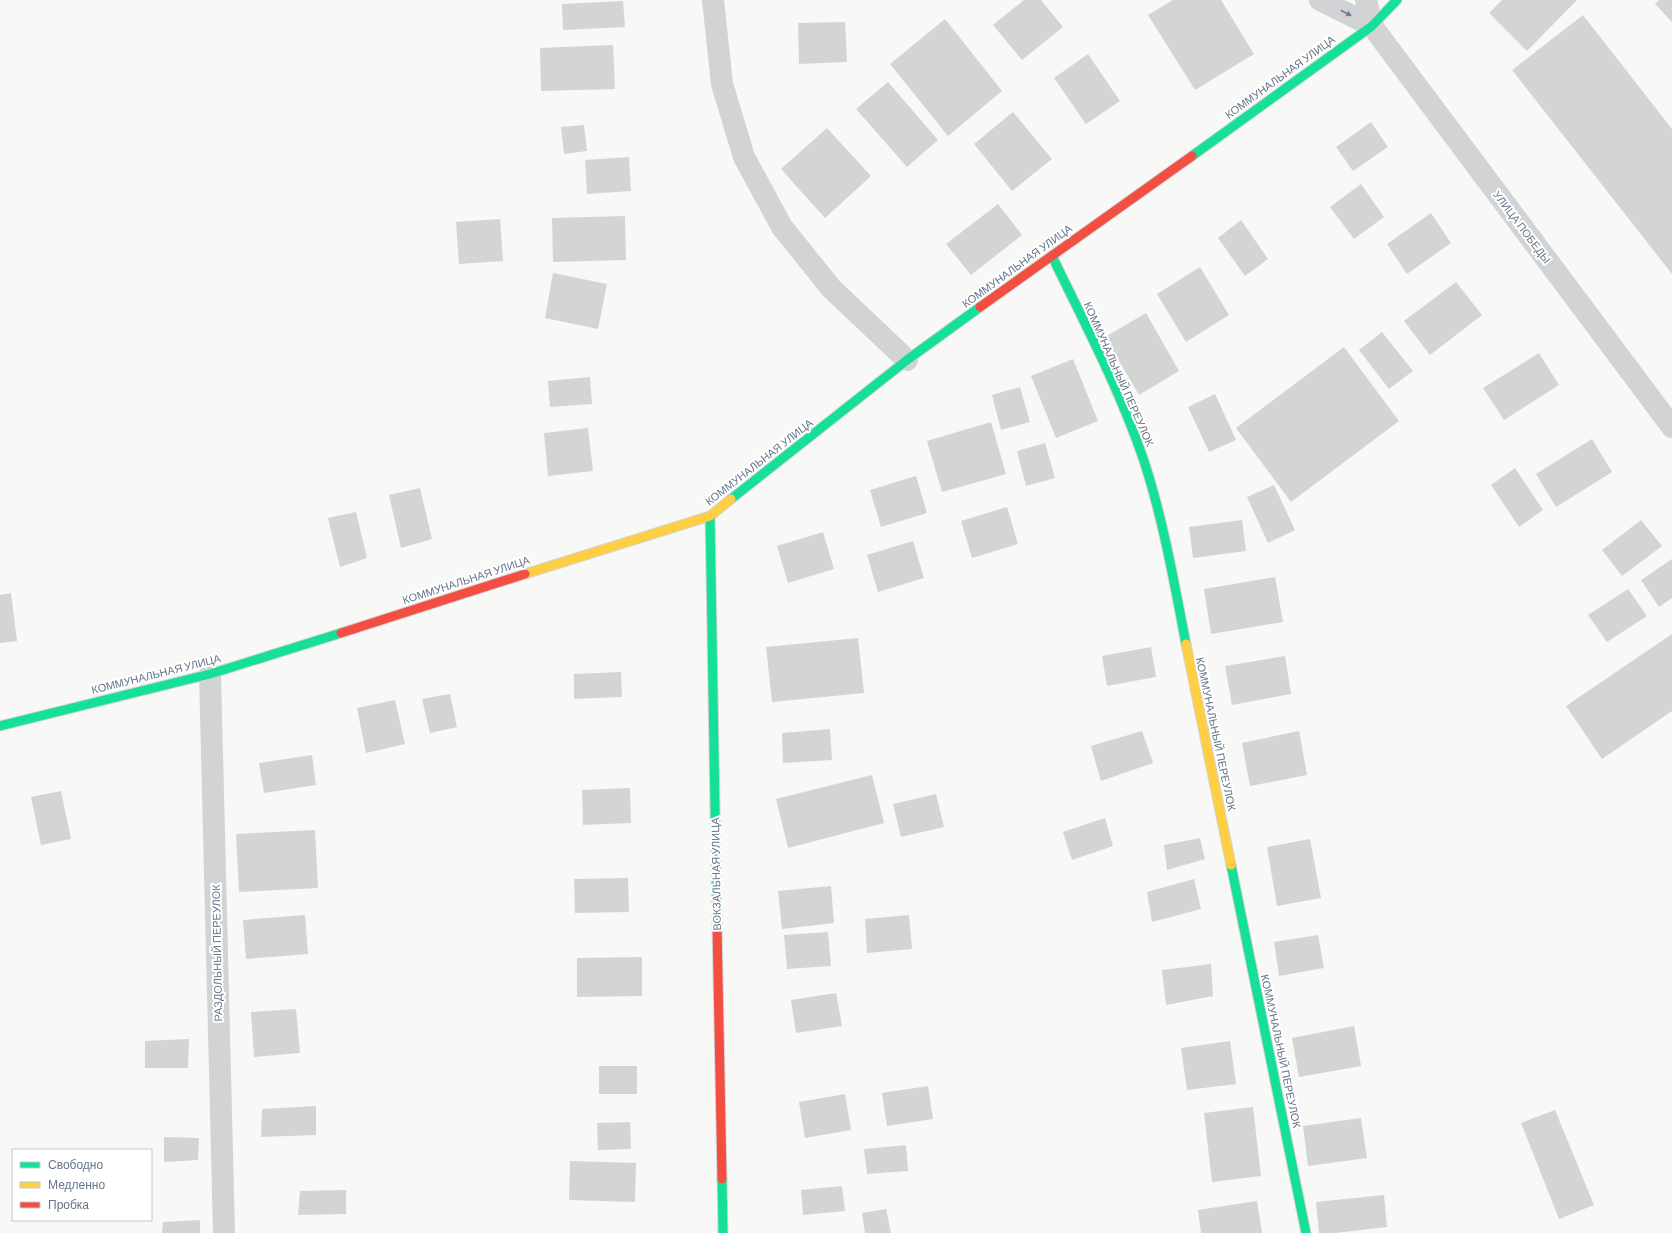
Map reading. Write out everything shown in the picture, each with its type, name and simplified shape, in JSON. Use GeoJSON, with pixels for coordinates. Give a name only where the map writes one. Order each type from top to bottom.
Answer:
{"type":"FeatureCollection","features":[{"type":"Feature","properties":{"kind":"street"},"geometry":{"type":"LineString","coordinates":[[713,0],[722,84],[744,157],[782,227],[831,288],[907,360]]}},
{"type":"Feature","properties":{"kind":"street","name":"УЛИЦА ПОБЕДЫ"},"geometry":{"type":"LineString","coordinates":[[1320,0],[1372,26]]}},
{"type":"Feature","properties":{"kind":"street","name":"УЛИЦА ПОБЕДЫ"},"geometry":{"type":"LineString","coordinates":[[1366,0],[1372,26],[1672,427]]}},
{"type":"Feature","properties":{"kind":"street","name":"КОММУНАЛЬНАЯ УЛИЦА"},"geometry":{"type":"LineString","coordinates":[[0,726],[210,674],[710,516],[907,360],[1372,26],[1397,0]]}},
{"type":"Feature","properties":{"kind":"street","name":"КОММУНАЛЬНЫЙ ПЕРЕУЛОК"},"geometry":{"type":"LineString","coordinates":[[1052,256],[1114,388],[1143,458],[1162,530],[1306,1233]]}},
{"type":"Feature","properties":{"kind":"street","name":"ВОКЗАЛЬНАЯ УЛИЦА"},"geometry":{"type":"LineString","coordinates":[[710,516],[723,1233]]}},
{"type":"Feature","properties":{"kind":"street","name":"РАЗДОЛЬНЫЙ ПЕРЕУЛОК"},"geometry":{"type":"LineString","coordinates":[[210,674],[224,1233]]}},
{"type":"Feature","properties":{"kind":"building"},"geometry":{"type":"Polygon","coordinates":[[[1024,0],[1041,0],[1063,27],[1022,60],[993,25],[1024,0]]]}},
{"type":"Feature","properties":{"kind":"building"},"geometry":{"type":"Polygon","coordinates":[[[1173,0],[1221,0],[1254,54],[1195,90],[1148,15],[1173,0]]]}},
{"type":"Feature","properties":{"kind":"building"},"geometry":{"type":"Polygon","coordinates":[[[1502,0],[1577,0],[1527,51],[1489,13],[1502,0]]]}},
{"type":"Feature","properties":{"kind":"building"},"geometry":{"type":"Polygon","coordinates":[[[1659,0],[1672,0],[1672,22],[1655,4],[1659,0]]]}},
{"type":"Feature","properties":{"kind":"building"},"geometry":{"type":"Polygon","coordinates":[[[623,1],[625,27],[563,30],[562,4],[623,1]]]}},
{"type":"Feature","properties":{"kind":"building"},"geometry":{"type":"Polygon","coordinates":[[[1583,15],[1672,129],[1672,274],[1512,70],[1583,15]]]}},
{"type":"Feature","properties":{"kind":"building"},"geometry":{"type":"Polygon","coordinates":[[[945,19],[1002,91],[948,136],[890,64],[945,19]]]}},
{"type":"Feature","properties":{"kind":"building"},"geometry":{"type":"Polygon","coordinates":[[[845,22],[847,62],[799,64],[798,23],[845,22]]]}},
{"type":"Feature","properties":{"kind":"building"},"geometry":{"type":"Polygon","coordinates":[[[613,45],[615,89],[541,91],[540,48],[613,45]]]}},
{"type":"Feature","properties":{"kind":"building"},"geometry":{"type":"Polygon","coordinates":[[[1088,54],[1120,101],[1086,124],[1054,78],[1088,54]]]}},
{"type":"Feature","properties":{"kind":"building"},"geometry":{"type":"Polygon","coordinates":[[[888,82],[938,140],[907,167],[856,109],[888,82]]]}},
{"type":"Feature","properties":{"kind":"building"},"geometry":{"type":"Polygon","coordinates":[[[1013,112],[1052,159],[1012,191],[974,144],[1013,112]]]}},
{"type":"Feature","properties":{"kind":"building"},"geometry":{"type":"Polygon","coordinates":[[[1371,122],[1388,147],[1353,171],[1336,147],[1371,122]]]}},
{"type":"Feature","properties":{"kind":"building"},"geometry":{"type":"Polygon","coordinates":[[[584,125],[587,151],[564,154],[561,127],[584,125]]]}},
{"type":"Feature","properties":{"kind":"building"},"geometry":{"type":"Polygon","coordinates":[[[827,128],[871,176],[825,218],[781,169],[827,128]]]}},
{"type":"Feature","properties":{"kind":"building"},"geometry":{"type":"Polygon","coordinates":[[[629,157],[631,191],[587,194],[585,160],[629,157]]]}},
{"type":"Feature","properties":{"kind":"building"},"geometry":{"type":"Polygon","coordinates":[[[1361,184],[1384,217],[1354,239],[1330,207],[1361,184]]]}},
{"type":"Feature","properties":{"kind":"building"},"geometry":{"type":"Polygon","coordinates":[[[998,204],[1022,235],[971,275],[946,244],[998,204]]]}},
{"type":"Feature","properties":{"kind":"building"},"geometry":{"type":"Polygon","coordinates":[[[1431,213],[1451,243],[1407,274],[1387,244],[1431,213]]]}},
{"type":"Feature","properties":{"kind":"building"},"geometry":{"type":"Polygon","coordinates":[[[625,216],[626,260],[553,262],[552,218],[625,216]]]}},
{"type":"Feature","properties":{"kind":"building"},"geometry":{"type":"Polygon","coordinates":[[[500,219],[503,261],[459,264],[456,222],[500,219]]]}},
{"type":"Feature","properties":{"kind":"building"},"geometry":{"type":"Polygon","coordinates":[[[1241,220],[1268,259],[1245,276],[1218,238],[1241,220]]]}},
{"type":"Feature","properties":{"kind":"building"},"geometry":{"type":"Polygon","coordinates":[[[1200,267],[1229,315],[1186,342],[1157,294],[1200,267]]]}},
{"type":"Feature","properties":{"kind":"building"},"geometry":{"type":"Polygon","coordinates":[[[553,273],[607,284],[598,329],[545,318],[553,273]]]}},
{"type":"Feature","properties":{"kind":"building"},"geometry":{"type":"Polygon","coordinates":[[[1456,282],[1482,315],[1430,355],[1404,321],[1456,282]]]}},
{"type":"Feature","properties":{"kind":"building"},"geometry":{"type":"Polygon","coordinates":[[[1146,313],[1179,371],[1139,395],[1105,337],[1146,313]]]}},
{"type":"Feature","properties":{"kind":"building"},"geometry":{"type":"Polygon","coordinates":[[[1382,332],[1413,371],[1389,389],[1359,350],[1382,332]]]}},
{"type":"Feature","properties":{"kind":"building"},"geometry":{"type":"Polygon","coordinates":[[[1344,347],[1399,421],[1291,502],[1236,428],[1344,347]]]}},
{"type":"Feature","properties":{"kind":"building"},"geometry":{"type":"Polygon","coordinates":[[[1539,353],[1559,385],[1504,420],[1483,388],[1539,353]]]}},
{"type":"Feature","properties":{"kind":"building"},"geometry":{"type":"Polygon","coordinates":[[[1073,359],[1098,421],[1056,438],[1031,376],[1073,359]]]}},
{"type":"Feature","properties":{"kind":"building"},"geometry":{"type":"Polygon","coordinates":[[[590,377],[592,404],[550,407],[548,381],[590,377]]]}},
{"type":"Feature","properties":{"kind":"building"},"geometry":{"type":"Polygon","coordinates":[[[1020,387],[1030,422],[1001,430],[992,395],[1020,387]]]}},
{"type":"Feature","properties":{"kind":"building"},"geometry":{"type":"Polygon","coordinates":[[[1215,394],[1236,440],[1209,452],[1188,407],[1215,394]]]}},
{"type":"Feature","properties":{"kind":"building"},"geometry":{"type":"Polygon","coordinates":[[[991,422],[1006,474],[942,492],[927,441],[991,422]]]}},
{"type":"Feature","properties":{"kind":"building"},"geometry":{"type":"Polygon","coordinates":[[[588,428],[593,471],[548,476],[544,433],[588,428]]]}},
{"type":"Feature","properties":{"kind":"building"},"geometry":{"type":"Polygon","coordinates":[[[1592,439],[1612,472],[1556,507],[1536,474],[1592,439]]]}},
{"type":"Feature","properties":{"kind":"building"},"geometry":{"type":"Polygon","coordinates":[[[1045,443],[1055,478],[1026,486],[1017,451],[1045,443]]]}},
{"type":"Feature","properties":{"kind":"building"},"geometry":{"type":"Polygon","coordinates":[[[1515,468],[1543,510],[1519,527],[1491,485],[1515,468]]]}},
{"type":"Feature","properties":{"kind":"building"},"geometry":{"type":"Polygon","coordinates":[[[916,476],[927,513],[881,527],[870,490],[916,476]]]}},
{"type":"Feature","properties":{"kind":"building"},"geometry":{"type":"Polygon","coordinates":[[[1274,485],[1295,530],[1268,543],[1247,497],[1274,485]]]}},
{"type":"Feature","properties":{"kind":"building"},"geometry":{"type":"Polygon","coordinates":[[[420,488],[432,539],[401,548],[389,495],[420,488]]]}},
{"type":"Feature","properties":{"kind":"building"},"geometry":{"type":"Polygon","coordinates":[[[1007,507],[1018,544],[972,558],[961,521],[1007,507]]]}},
{"type":"Feature","properties":{"kind":"building"},"geometry":{"type":"Polygon","coordinates":[[[356,512],[367,558],[340,567],[328,518],[356,512]]]}},
{"type":"Feature","properties":{"kind":"building"},"geometry":{"type":"Polygon","coordinates":[[[1242,520],[1246,551],[1193,558],[1189,527],[1242,520]]]}},
{"type":"Feature","properties":{"kind":"building"},"geometry":{"type":"Polygon","coordinates":[[[1641,520],[1662,546],[1622,576],[1602,550],[1641,520]]]}},
{"type":"Feature","properties":{"kind":"building"},"geometry":{"type":"Polygon","coordinates":[[[823,532],[834,569],[788,583],[777,546],[823,532]]]}},
{"type":"Feature","properties":{"kind":"building"},"geometry":{"type":"Polygon","coordinates":[[[913,541],[924,578],[878,592],[867,555],[913,541]]]}},
{"type":"Feature","properties":{"kind":"building"},"geometry":{"type":"Polygon","coordinates":[[[1672,559],[1672,598],[1659,607],[1641,580],[1672,559]]]}},
{"type":"Feature","properties":{"kind":"building"},"geometry":{"type":"Polygon","coordinates":[[[1275,577],[1283,622],[1211,634],[1204,589],[1275,577]]]}},
{"type":"Feature","properties":{"kind":"building"},"geometry":{"type":"Polygon","coordinates":[[[1628,589],[1647,616],[1607,642],[1588,615],[1628,589]]]}},
{"type":"Feature","properties":{"kind":"building"},"geometry":{"type":"Polygon","coordinates":[[[11,593],[17,641],[0,643],[0,595],[11,593]]]}},
{"type":"Feature","properties":{"kind":"building"},"geometry":{"type":"Polygon","coordinates":[[[1672,634],[1672,711],[1602,759],[1566,706],[1672,634]]]}},
{"type":"Feature","properties":{"kind":"building"},"geometry":{"type":"Polygon","coordinates":[[[858,638],[864,693],[772,702],[766,647],[858,638]]]}},
{"type":"Feature","properties":{"kind":"building"},"geometry":{"type":"Polygon","coordinates":[[[1151,647],[1156,677],[1107,686],[1102,656],[1151,647]]]}},
{"type":"Feature","properties":{"kind":"building"},"geometry":{"type":"Polygon","coordinates":[[[1285,656],[1291,694],[1232,705],[1225,666],[1285,656]]]}},
{"type":"Feature","properties":{"kind":"building"},"geometry":{"type":"Polygon","coordinates":[[[621,672],[622,697],[574,699],[574,674],[621,672]]]}},
{"type":"Feature","properties":{"kind":"building"},"geometry":{"type":"Polygon","coordinates":[[[450,694],[457,727],[430,733],[422,699],[450,694]]]}},
{"type":"Feature","properties":{"kind":"building"},"geometry":{"type":"Polygon","coordinates":[[[395,700],[405,744],[366,753],[357,708],[395,700]]]}},
{"type":"Feature","properties":{"kind":"building"},"geometry":{"type":"Polygon","coordinates":[[[830,729],[832,760],[783,763],[782,733],[830,729]]]}},
{"type":"Feature","properties":{"kind":"building"},"geometry":{"type":"Polygon","coordinates":[[[1142,731],[1153,763],[1101,781],[1091,746],[1142,731]]]}},
{"type":"Feature","properties":{"kind":"building"},"geometry":{"type":"Polygon","coordinates":[[[1299,731],[1307,775],[1250,786],[1242,743],[1299,731]]]}},
{"type":"Feature","properties":{"kind":"building"},"geometry":{"type":"Polygon","coordinates":[[[312,755],[316,785],[264,793],[259,763],[312,755]]]}},
{"type":"Feature","properties":{"kind":"building"},"geometry":{"type":"Polygon","coordinates":[[[872,775],[884,823],[788,848],[776,799],[872,775]]]}},
{"type":"Feature","properties":{"kind":"building"},"geometry":{"type":"Polygon","coordinates":[[[630,788],[631,823],[583,825],[582,790],[630,788]]]}},
{"type":"Feature","properties":{"kind":"building"},"geometry":{"type":"Polygon","coordinates":[[[61,791],[71,839],[41,845],[31,797],[61,791]]]}},
{"type":"Feature","properties":{"kind":"building"},"geometry":{"type":"Polygon","coordinates":[[[936,794],[944,827],[901,837],[893,804],[936,794]]]}},
{"type":"Feature","properties":{"kind":"building"},"geometry":{"type":"Polygon","coordinates":[[[1105,818],[1113,846],[1072,860],[1063,832],[1105,818]]]}},
{"type":"Feature","properties":{"kind":"building"},"geometry":{"type":"Polygon","coordinates":[[[315,830],[318,888],[239,892],[236,834],[315,830]]]}},
{"type":"Feature","properties":{"kind":"building"},"geometry":{"type":"Polygon","coordinates":[[[1200,838],[1205,859],[1167,870],[1164,845],[1200,838]]]}},
{"type":"Feature","properties":{"kind":"building"},"geometry":{"type":"Polygon","coordinates":[[[1310,839],[1321,898],[1277,906],[1267,847],[1310,839]]]}},
{"type":"Feature","properties":{"kind":"building"},"geometry":{"type":"Polygon","coordinates":[[[628,878],[629,912],[575,913],[574,879],[628,878]]]}},
{"type":"Feature","properties":{"kind":"building"},"geometry":{"type":"Polygon","coordinates":[[[1194,879],[1201,909],[1152,922],[1147,892],[1194,879]]]}},
{"type":"Feature","properties":{"kind":"building"},"geometry":{"type":"Polygon","coordinates":[[[831,886],[834,923],[782,929],[778,891],[831,886]]]}},
{"type":"Feature","properties":{"kind":"building"},"geometry":{"type":"Polygon","coordinates":[[[305,915],[308,954],[246,959],[243,920],[305,915]]]}},
{"type":"Feature","properties":{"kind":"building"},"geometry":{"type":"Polygon","coordinates":[[[909,915],[912,949],[867,953],[865,919],[909,915]]]}},
{"type":"Feature","properties":{"kind":"building"},"geometry":{"type":"Polygon","coordinates":[[[828,932],[831,966],[787,969],[784,935],[828,932]]]}},
{"type":"Feature","properties":{"kind":"building"},"geometry":{"type":"Polygon","coordinates":[[[1318,935],[1324,968],[1279,976],[1274,942],[1318,935]]]}},
{"type":"Feature","properties":{"kind":"building"},"geometry":{"type":"Polygon","coordinates":[[[642,957],[642,996],[577,997],[577,958],[642,957]]]}},
{"type":"Feature","properties":{"kind":"building"},"geometry":{"type":"Polygon","coordinates":[[[1211,964],[1213,996],[1166,1005],[1162,970],[1211,964]]]}},
{"type":"Feature","properties":{"kind":"building"},"geometry":{"type":"Polygon","coordinates":[[[836,993],[842,1026],[796,1033],[791,1000],[836,993]]]}},
{"type":"Feature","properties":{"kind":"building"},"geometry":{"type":"Polygon","coordinates":[[[296,1009],[300,1053],[254,1057],[251,1012],[296,1009]]]}},
{"type":"Feature","properties":{"kind":"building"},"geometry":{"type":"Polygon","coordinates":[[[1354,1026],[1361,1066],[1299,1077],[1292,1038],[1354,1026]]]}},
{"type":"Feature","properties":{"kind":"building"},"geometry":{"type":"Polygon","coordinates":[[[189,1039],[188,1068],[145,1068],[145,1041],[189,1039]]]}},
{"type":"Feature","properties":{"kind":"building"},"geometry":{"type":"Polygon","coordinates":[[[1230,1041],[1236,1084],[1187,1090],[1181,1048],[1230,1041]]]}},
{"type":"Feature","properties":{"kind":"building"},"geometry":{"type":"Polygon","coordinates":[[[599,1066],[637,1066],[637,1094],[599,1094],[599,1066]]]}},
{"type":"Feature","properties":{"kind":"building"},"geometry":{"type":"Polygon","coordinates":[[[928,1086],[933,1119],[887,1126],[882,1093],[928,1086]]]}},
{"type":"Feature","properties":{"kind":"building"},"geometry":{"type":"Polygon","coordinates":[[[845,1094],[851,1130],[805,1138],[799,1102],[845,1094]]]}},
{"type":"Feature","properties":{"kind":"building"},"geometry":{"type":"Polygon","coordinates":[[[316,1106],[316,1135],[261,1137],[262,1109],[316,1106]]]}},
{"type":"Feature","properties":{"kind":"building"},"geometry":{"type":"Polygon","coordinates":[[[1253,1107],[1261,1176],[1212,1182],[1204,1113],[1253,1107]]]}},
{"type":"Feature","properties":{"kind":"building"},"geometry":{"type":"Polygon","coordinates":[[[1555,1110],[1594,1205],[1559,1219],[1521,1123],[1555,1110]]]}},
{"type":"Feature","properties":{"kind":"building"},"geometry":{"type":"Polygon","coordinates":[[[1361,1118],[1367,1158],[1308,1166],[1303,1126],[1361,1118]]]}},
{"type":"Feature","properties":{"kind":"building"},"geometry":{"type":"Polygon","coordinates":[[[630,1122],[631,1149],[598,1150],[597,1123],[630,1122]]]}},
{"type":"Feature","properties":{"kind":"building"},"geometry":{"type":"Polygon","coordinates":[[[164,1137],[199,1138],[198,1160],[164,1162],[164,1137]]]}},
{"type":"Feature","properties":{"kind":"building"},"geometry":{"type":"Polygon","coordinates":[[[906,1145],[908,1171],[867,1174],[864,1149],[906,1145]]]}},
{"type":"Feature","properties":{"kind":"building"},"geometry":{"type":"Polygon","coordinates":[[[570,1161],[636,1163],[635,1202],[569,1200],[570,1161]]]}},
{"type":"Feature","properties":{"kind":"building"},"geometry":{"type":"Polygon","coordinates":[[[842,1186],[845,1211],[803,1215],[801,1190],[842,1186]]]}},
{"type":"Feature","properties":{"kind":"building"},"geometry":{"type":"Polygon","coordinates":[[[346,1190],[346,1214],[298,1215],[300,1191],[346,1190]]]}},
{"type":"Feature","properties":{"kind":"building"},"geometry":{"type":"Polygon","coordinates":[[[1384,1195],[1387,1227],[1335,1233],[1319,1233],[1316,1202],[1384,1195]]]}},
{"type":"Feature","properties":{"kind":"building"},"geometry":{"type":"Polygon","coordinates":[[[1257,1201],[1262,1233],[1201,1233],[1198,1210],[1257,1201]]]}},
{"type":"Feature","properties":{"kind":"building"},"geometry":{"type":"Polygon","coordinates":[[[886,1209],[891,1233],[865,1233],[862,1213],[886,1209]]]}},
{"type":"Feature","properties":{"kind":"building"},"geometry":{"type":"Polygon","coordinates":[[[200,1220],[200,1233],[162,1233],[163,1222],[200,1220]]]}},
{"type":"Feature","properties":{"kind":"traffic: fast"},"geometry":{"type":"LineString","coordinates":[[1192,156],[1372,26],[1397,0]]}},
{"type":"Feature","properties":{"kind":"traffic: fast"},"geometry":{"type":"LineString","coordinates":[[1052,256],[1089,330],[1112,381],[1134,432],[1143,458],[1162,527],[1186,644]]}},
{"type":"Feature","properties":{"kind":"traffic: fast"},"geometry":{"type":"LineString","coordinates":[[731,499],[907,360],[980,307]]}},
{"type":"Feature","properties":{"kind":"traffic: fast"},"geometry":{"type":"LineString","coordinates":[[710,516],[717,926]]}},
{"type":"Feature","properties":{"kind":"traffic: fast"},"geometry":{"type":"LineString","coordinates":[[0,726],[210,674],[341,633]]}},
{"type":"Feature","properties":{"kind":"traffic: fast"},"geometry":{"type":"LineString","coordinates":[[1231,865],[1306,1233]]}},
{"type":"Feature","properties":{"kind":"traffic: fast"},"geometry":{"type":"LineString","coordinates":[[722,1179],[723,1233]]}},
{"type":"Feature","properties":{"kind":"traffic: slow"},"geometry":{"type":"LineString","coordinates":[[525,574],[710,516],[731,499]]}},
{"type":"Feature","properties":{"kind":"traffic: slow"},"geometry":{"type":"LineString","coordinates":[[1186,644],[1231,865]]}},
{"type":"Feature","properties":{"kind":"traffic: jam"},"geometry":{"type":"LineString","coordinates":[[980,307],[1192,156]]}},
{"type":"Feature","properties":{"kind":"traffic: jam"},"geometry":{"type":"LineString","coordinates":[[341,633],[525,574]]}},
{"type":"Feature","properties":{"kind":"traffic: jam"},"geometry":{"type":"LineString","coordinates":[[717,926],[722,1179]]}}]}
